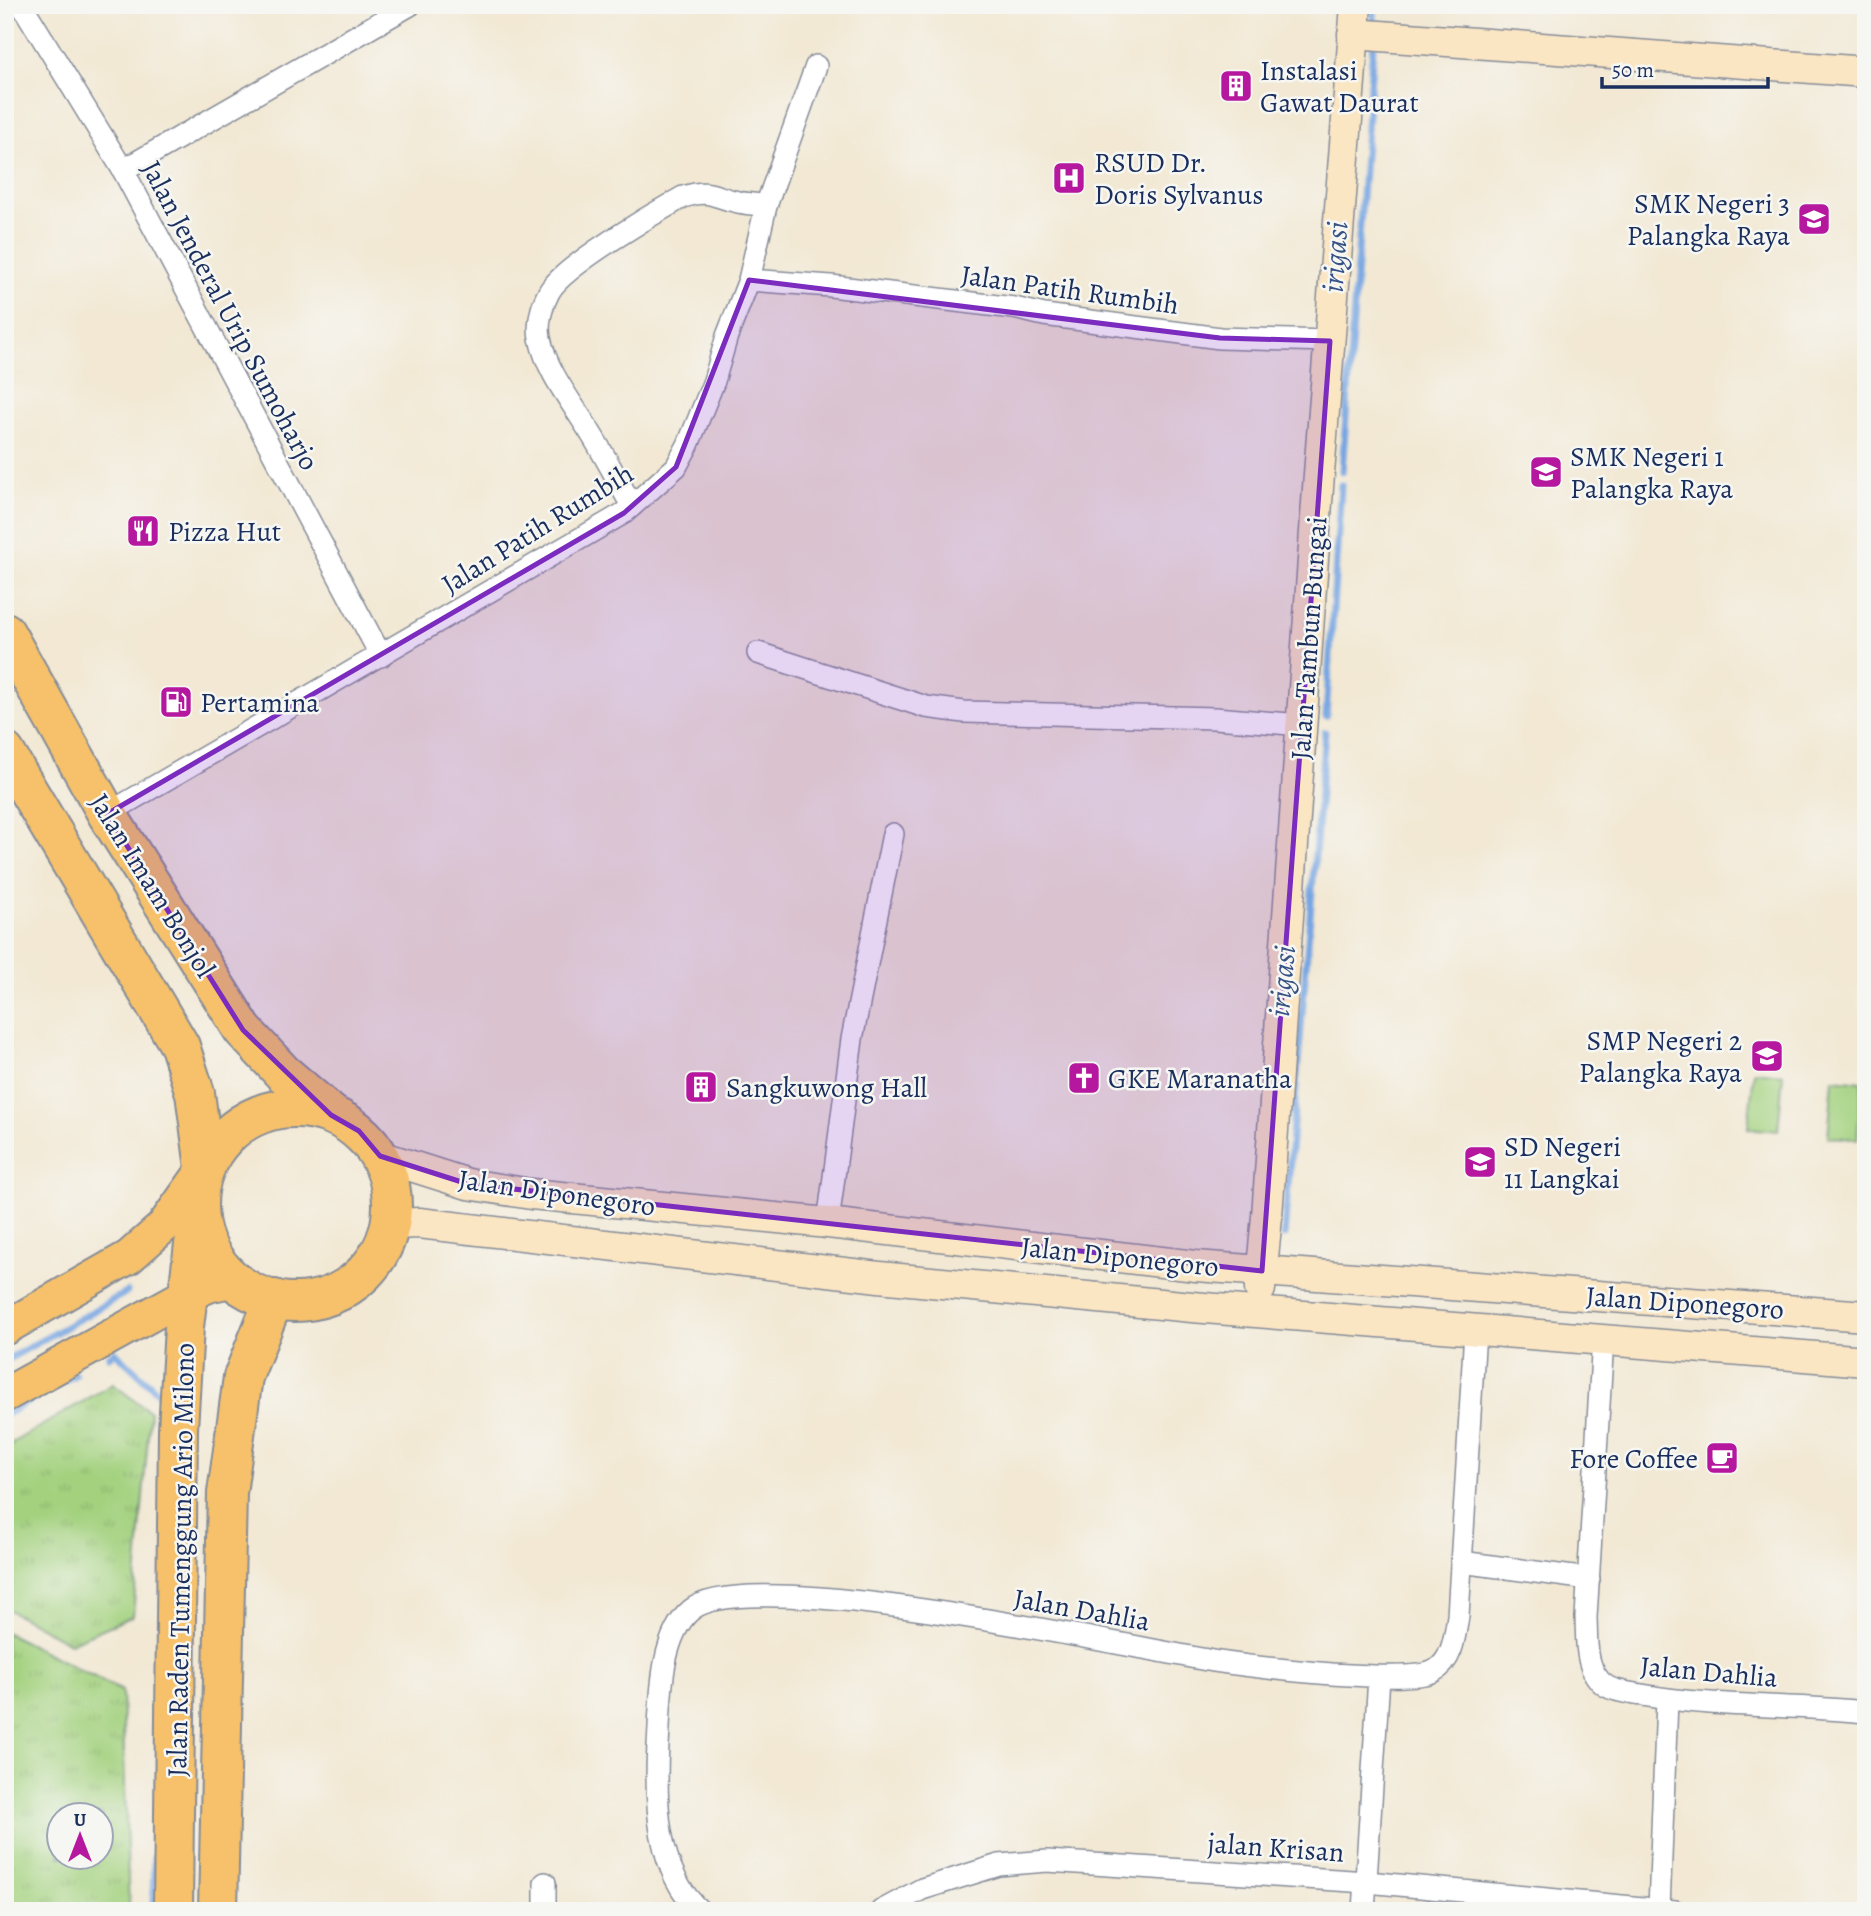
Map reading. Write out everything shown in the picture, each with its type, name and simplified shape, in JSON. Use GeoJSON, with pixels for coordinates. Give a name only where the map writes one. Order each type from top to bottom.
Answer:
{"type":"FeatureCollection","features":[{"type":"Feature","properties":{"kind":"highway","name":"Jalan Imam Bonjol"},"geometry":{"type":"LineString","coordinates":[[5,632],[107,814],[243,1030],[283,1073],[331,1115]]}},
{"type":"Feature","properties":{"kind":"highway","name":"Jalan Imam Bonjol"},"geometry":{"type":"LineString","coordinates":[[5,752],[180,1046],[195,1093],[205,1168]]}},
{"type":"Feature","properties":{"kind":"highway"},"geometry":{"type":"LineString","coordinates":[[289,1108],[310,1109],[331,1115],[359,1131],[380,1156],[391,1189],[391,1224],[382,1248],[368,1269],[348,1286],[325,1297],[300,1301],[274,1299],[253,1292],[234,1280],[222,1269],[209,1249],[200,1227],[198,1211],[198,1193],[205,1168],[215,1149],[229,1133],[247,1120],[267,1112],[289,1108]]}},
{"type":"Feature","properties":{"kind":"highway","name":"Jalan Raden Tumenggung Ario Milono"},"geometry":{"type":"LineString","coordinates":[[173,1911],[178,1420],[198,1211]]}},
{"type":"Feature","properties":{"kind":"highway","name":"Jalan Raden Tumenggung Ario Milono"},"geometry":{"type":"LineString","coordinates":[[218,1911],[227,1493],[243,1377],[274,1299]]}},
{"type":"Feature","properties":{"kind":"highway"},"geometry":{"type":"LineString","coordinates":[[178,1497],[227,1493]]}},
{"type":"Feature","properties":{"kind":"main road"},"geometry":{"type":"LineString","coordinates":[[1354,20],[1866,72]]}},
{"type":"Feature","properties":{"kind":"main road","name":"Jalan Tambun Bungai"},"geometry":{"type":"LineString","coordinates":[[1258,1311],[1354,20]]}},
{"type":"Feature","properties":{"kind":"main road","name":"Jalan Diponegoro"},"geometry":{"type":"LineString","coordinates":[[380,1156],[468,1184],[531,1194],[828,1223],[1196,1266],[1866,1316]]}},
{"type":"Feature","properties":{"kind":"main road"},"geometry":{"type":"LineString","coordinates":[[5,1328],[129,1256],[163,1227],[205,1168]]}},
{"type":"Feature","properties":{"kind":"main road","name":"Jalan Diponegoro"},"geometry":{"type":"LineString","coordinates":[[391,1224],[419,1223],[879,1278],[1192,1307],[1866,1361]]}},
{"type":"Feature","properties":{"kind":"main road"},"geometry":{"type":"LineString","coordinates":[[5,1395],[188,1294],[210,1285],[234,1280]]}},
{"type":"Feature","properties":{"kind":"street","name":"Jalan Jenderal Urip Sumoharjo"},"geometry":{"type":"LineString","coordinates":[[22,5],[123,170],[381,656]]}},
{"type":"Feature","properties":{"kind":"street"},"geometry":{"type":"LineString","coordinates":[[123,170],[410,5]]}},
{"type":"Feature","properties":{"kind":"street"},"geometry":{"type":"LineString","coordinates":[[748,280],[766,206],[816,66]]}},
{"type":"Feature","properties":{"kind":"street"},"geometry":{"type":"LineString","coordinates":[[632,506],[548,360],[540,336],[541,311],[550,289],[567,271],[683,197],[701,192],[717,194],[735,202],[766,206]]}},
{"type":"Feature","properties":{"kind":"street","name":"Jalan Patih Rumbih"},"geometry":{"type":"LineString","coordinates":[[107,814],[624,513],[676,467],[688,445],[748,280],[871,290],[1220,338],[1330,341]]}},
{"type":"Feature","properties":{"kind":"street"},"geometry":{"type":"LineString","coordinates":[[758,653],[926,708],[964,712],[1215,718],[1302,725]]}},
{"type":"Feature","properties":{"kind":"street"},"geometry":{"type":"LineString","coordinates":[[828,1223],[852,1039],[892,834]]}},
{"type":"Feature","properties":{"kind":"street","name":"Jalan Dahlia"},"geometry":{"type":"LineString","coordinates":[[696,1909],[677,1882],[666,1852],[660,1820],[657,1773],[662,1686],[667,1654],[675,1630],[692,1609],[720,1598],[781,1597],[900,1605],[1216,1661],[1292,1671],[1379,1677],[1433,1672],[1446,1660],[1456,1629],[1475,1330]]}},
{"type":"Feature","properties":{"kind":"street","name":"Jalan Dahlia"},"geometry":{"type":"LineString","coordinates":[[1603,1339],[1586,1617],[1587,1649],[1594,1672],[1606,1686],[1622,1692],[1667,1700],[1866,1712]]}},
{"type":"Feature","properties":{"kind":"street"},"geometry":{"type":"LineString","coordinates":[[1461,1562],[1589,1579]]}},
{"type":"Feature","properties":{"kind":"street"},"geometry":{"type":"LineString","coordinates":[[1364,1911],[1379,1677]]}},
{"type":"Feature","properties":{"kind":"street"},"geometry":{"type":"LineString","coordinates":[[1667,1700],[1667,1910]]}},
{"type":"Feature","properties":{"kind":"street","name":"jalan Krisan"},"geometry":{"type":"LineString","coordinates":[[881,1911],[922,1889],[999,1865],[1047,1861],[1367,1882],[1667,1910]]}},
{"type":"Feature","properties":{"kind":"street"},"geometry":{"type":"LineString","coordinates":[[545,1883],[545,1911]]}},
{"type":"Feature","properties":{"kind":"highlighted area"},"geometry":{"type":"Polygon","coordinates":[[[749,280],[1220,338],[1330,341],[1262,1271],[468,1184],[380,1156],[359,1131],[331,1115],[243,1030],[107,814],[624,513],[676,467],[749,280]]]}},
{"type":"Feature","properties":{"kind":"green space"},"geometry":{"type":"Polygon","coordinates":[[[1754,1071],[1783,1074],[1778,1131],[1748,1128],[1754,1071]]]}},
{"type":"Feature","properties":{"kind":"green space"},"geometry":{"type":"Polygon","coordinates":[[[1833,1079],[1862,1082],[1857,1139],[1828,1137],[1833,1079]]]}},
{"type":"Feature","properties":{"kind":"green space"},"geometry":{"type":"Polygon","coordinates":[[[113,1384],[150,1412],[133,1616],[70,1643],[5,1608],[5,1447],[113,1384]]]}},
{"type":"Feature","properties":{"kind":"green space"},"geometry":{"type":"Polygon","coordinates":[[[5,1632],[122,1691],[129,1911],[5,1911],[5,1632]]]}},
{"type":"Feature","properties":{"kind":"waterway","name":"irigasi"},"geometry":{"type":"LineString","coordinates":[[1374,5],[1374,26]]}},
{"type":"Feature","properties":{"kind":"waterway","name":"irigasi"},"geometry":{"type":"LineString","coordinates":[[1342,471],[1373,46]]}},
{"type":"Feature","properties":{"kind":"waterway","name":"irigasi"},"geometry":{"type":"LineString","coordinates":[[1326,716],[1341,485]]}},
{"type":"Feature","properties":{"kind":"waterway","name":"irigasi"},"geometry":{"type":"LineString","coordinates":[[1284,1235],[1325,732]]}},
{"type":"Feature","properties":{"kind":"waterway"},"geometry":{"type":"LineString","coordinates":[[5,1361],[127,1292]]}},
{"type":"Feature","properties":{"kind":"waterway"},"geometry":{"type":"LineString","coordinates":[[109,1356],[115,1352],[162,1396],[162,1401]]}},
{"type":"Feature","properties":{"kind":"waterway"},"geometry":{"type":"LineString","coordinates":[[5,1415],[75,1375]]}},
{"type":"Feature","properties":{"kind":"waterway"},"geometry":{"type":"LineString","coordinates":[[153,1911],[154,1857]]}},
{"type":"Feature","properties":{"kind":"place","name":"Instalasi Gawat Daurat"},"geometry":{"type":"Point","coordinates":[1236,86]}},
{"type":"Feature","properties":{"kind":"place","name":"RSUD Dr. Doris Sylvanus"},"geometry":{"type":"Point","coordinates":[1069,178]}},
{"type":"Feature","properties":{"kind":"place","name":"SMK Negeri 3 Palangka Raya"},"geometry":{"type":"Point","coordinates":[1814,219]}},
{"type":"Feature","properties":{"kind":"place","name":"SMK Negeri 1 Palangka Raya"},"geometry":{"type":"Point","coordinates":[1546,472]}},
{"type":"Feature","properties":{"kind":"place","name":"Pizza Hut"},"geometry":{"type":"Point","coordinates":[143,531]}},
{"type":"Feature","properties":{"kind":"place","name":"Pertamina"},"geometry":{"type":"Point","coordinates":[176,702]}},
{"type":"Feature","properties":{"kind":"place","name":"SMP Negeri 2 Palangka Raya"},"geometry":{"type":"Point","coordinates":[1767,1056]}},
{"type":"Feature","properties":{"kind":"place","name":"GKE Maranatha"},"geometry":{"type":"Point","coordinates":[1084,1078]}},
{"type":"Feature","properties":{"kind":"place","name":"Sangkuwong Hall"},"geometry":{"type":"Point","coordinates":[701,1087]}},
{"type":"Feature","properties":{"kind":"place","name":"SD Negeri 11 Langkai"},"geometry":{"type":"Point","coordinates":[1480,1162]}},
{"type":"Feature","properties":{"kind":"place","name":"Fore Coffee"},"geometry":{"type":"Point","coordinates":[1722,1458]}}]}
